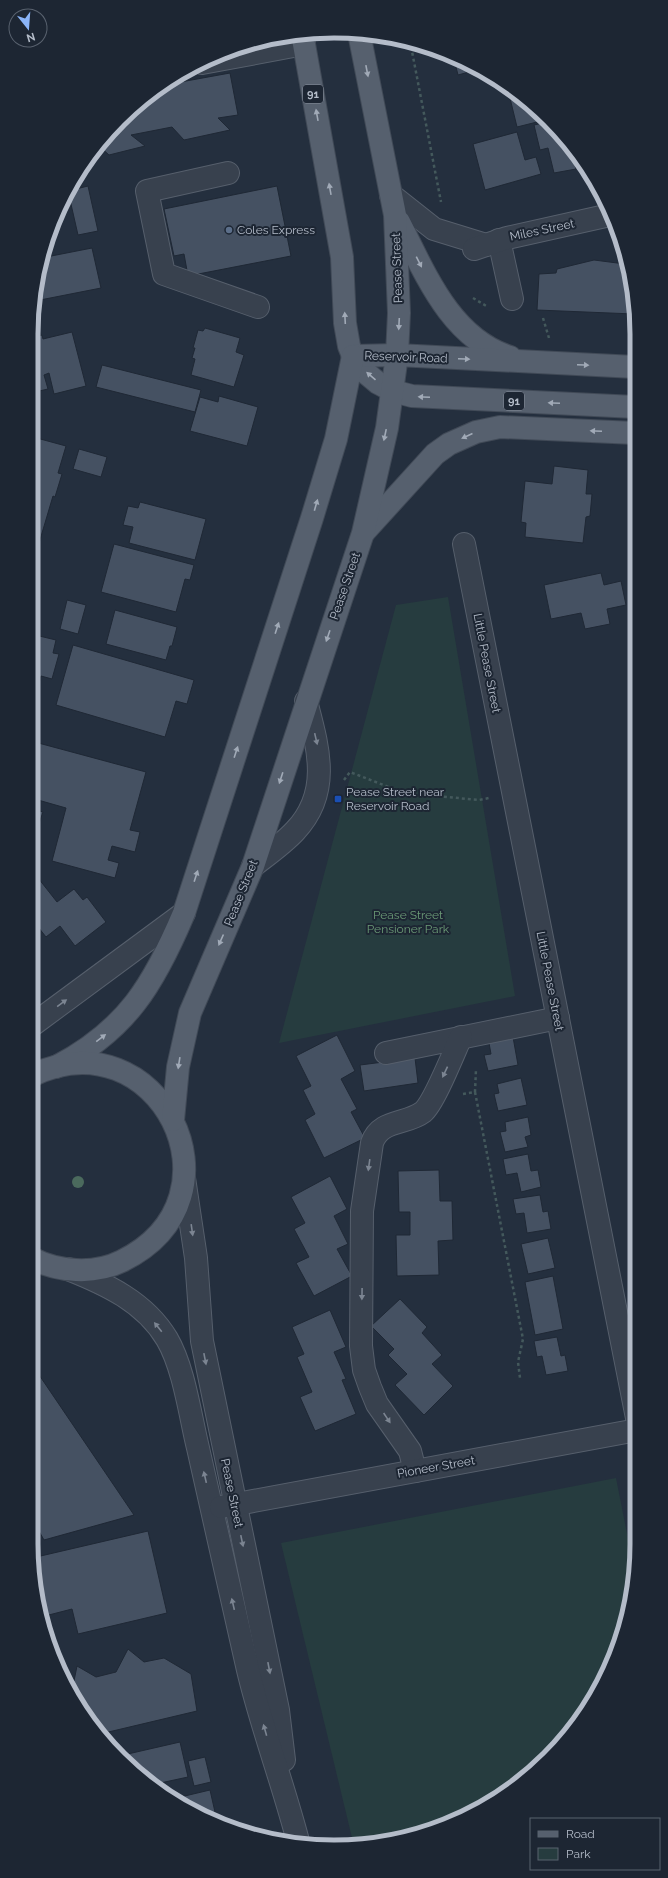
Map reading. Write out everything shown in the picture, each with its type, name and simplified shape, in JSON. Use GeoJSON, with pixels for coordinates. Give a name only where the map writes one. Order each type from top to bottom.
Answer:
{"type":"FeatureCollection","features":[{"type":"Feature","properties":{"kind":"main road","name":"91"},"geometry":{"type":"LineString","coordinates":[[303,40],[342,257],[346,336],[353,356]]}},
{"type":"Feature","properties":{"kind":"main road","name":"Pease Street"},"geometry":{"type":"LineString","coordinates":[[173,1120],[178,1067],[190,1013],[253,866],[306,701],[363,533],[379,468],[393,391],[397,355],[399,297],[393,205],[361,40]]}},
{"type":"Feature","properties":{"kind":"main road"},"geometry":{"type":"LineString","coordinates":[[393,205],[430,282],[454,319],[473,337],[494,350],[530,362]]}},
{"type":"Feature","properties":{"kind":"main road","name":"Reservoir Road"},"geometry":{"type":"LineString","coordinates":[[353,356],[397,355],[630,367]]}},
{"type":"Feature","properties":{"kind":"main road"},"geometry":{"type":"LineString","coordinates":[[38,1073],[72,1058],[101,1039],[125,1016],[148,986],[163,961],[184,913],[314,511],[336,439],[353,356]]}},
{"type":"Feature","properties":{"kind":"main road","name":"Reservoir Road"},"geometry":{"type":"LineString","coordinates":[[353,356],[366,373],[378,383],[393,391],[412,396],[630,407]]}},
{"type":"Feature","properties":{"kind":"main road"},"geometry":{"type":"LineString","coordinates":[[363,533],[435,454],[449,444],[476,432],[500,427],[630,433]]}},
{"type":"Feature","properties":{"kind":"main road"},"geometry":{"type":"LineString","coordinates":[[38,1261],[68,1270],[84,1270],[111,1266],[132,1257],[145,1248],[167,1224],[181,1194],[184,1178],[184,1154],[178,1131],[173,1120],[158,1097],[136,1079],[124,1073],[97,1065],[83,1063],[56,1066]]}},
{"type":"Feature","properties":{"kind":"street"},"geometry":{"type":"LineString","coordinates":[[238,55],[294,41]]}},
{"type":"Feature","properties":{"kind":"street"},"geometry":{"type":"LineString","coordinates":[[228,172],[147,191],[164,274],[258,307]]}},
{"type":"Feature","properties":{"kind":"street"},"geometry":{"type":"LineString","coordinates":[[393,205],[434,229],[486,244],[512,299]]}},
{"type":"Feature","properties":{"kind":"street","name":"Miles Street"},"geometry":{"type":"LineString","coordinates":[[486,244],[605,217]]}},
{"type":"Feature","properties":{"kind":"street","name":"Little Pease Street"},"geometry":{"type":"LineString","coordinates":[[464,544],[630,1383]]}},
{"type":"Feature","properties":{"kind":"street"},"geometry":{"type":"LineString","coordinates":[[253,866],[294,832],[305,818],[313,802],[319,781],[320,761],[306,701]]}},
{"type":"Feature","properties":{"kind":"street"},"geometry":{"type":"LineString","coordinates":[[38,1021],[184,913]]}},
{"type":"Feature","properties":{"kind":"street"},"geometry":{"type":"LineString","coordinates":[[386,1052],[558,1018]]}},
{"type":"Feature","properties":{"kind":"street"},"geometry":{"type":"LineString","coordinates":[[415,1471],[410,1451],[377,1404],[364,1370],[361,1346],[362,1211],[374,1135],[389,1124],[414,1117],[424,1111],[430,1103],[461,1037]]}},
{"type":"Feature","properties":{"kind":"street","name":"Pease Street"},"geometry":{"type":"LineString","coordinates":[[184,1178],[196,1258],[202,1341],[234,1504],[278,1710],[289,1807]]}},
{"type":"Feature","properties":{"kind":"street","name":"Pease Street"},"geometry":{"type":"LineString","coordinates":[[68,1270],[98,1281],[121,1294],[148,1316],[167,1340],[178,1368],[249,1673],[297,1837]]}},
{"type":"Feature","properties":{"kind":"street","name":"Pioneer Street"},"geometry":{"type":"LineString","coordinates":[[212,1509],[630,1431]]}},
{"type":"Feature","properties":{"kind":"path"},"geometry":{"type":"LineString","coordinates":[[411,48],[441,205]]}},
{"type":"Feature","properties":{"kind":"path"},"geometry":{"type":"LineString","coordinates":[[342,782],[350,772],[404,793],[479,800],[513,793]]}},
{"type":"Feature","properties":{"kind":"path"},"geometry":{"type":"LineString","coordinates":[[475,1092],[523,1339],[518,1362],[520,1378]]}},
{"type":"Feature","properties":{"kind":"green space","name":"Pease Street Pensioner Park"},"geometry":{"type":"Polygon","coordinates":[[[448,597],[515,996],[279,1043],[396,605],[448,597]]]}},
{"type":"Feature","properties":{"kind":"green space"},"geometry":{"type":"Polygon","coordinates":[[[616,1478],[630,1548],[624,1602],[614,1639],[590,1692],[569,1724],[557,1739],[529,1767],[514,1779],[482,1800],[465,1809],[411,1830],[352,1839],[281,1543],[616,1478]]]}},
{"type":"Feature","properties":{"kind":"building"},"geometry":{"type":"Polygon","coordinates":[[[455,65],[470,72],[458,75],[455,65]]]}},
{"type":"Feature","properties":{"kind":"building"},"geometry":{"type":"Polygon","coordinates":[[[230,73],[238,115],[218,118],[230,130],[184,140],[172,127],[131,135],[145,146],[109,155],[103,149],[139,111],[179,82],[230,73]]]}},
{"type":"Feature","properties":{"kind":"building"},"geometry":{"type":"Polygon","coordinates":[[[509,96],[539,121],[517,127],[509,96]]]}},
{"type":"Feature","properties":{"kind":"building"},"geometry":{"type":"Polygon","coordinates":[[[541,123],[557,139],[574,162],[576,169],[554,173],[548,148],[540,150],[534,125],[541,123]]]}},
{"type":"Feature","properties":{"kind":"building"},"geometry":{"type":"Polygon","coordinates":[[[517,132],[525,160],[536,157],[541,174],[485,190],[473,144],[517,132]]]}},
{"type":"Feature","properties":{"kind":"building"},"geometry":{"type":"Polygon","coordinates":[[[88,186],[98,231],[78,235],[70,201],[76,189],[88,186]]]}},
{"type":"Feature","properties":{"kind":"building"},"geometry":{"type":"Polygon","coordinates":[[[277,186],[291,256],[188,276],[184,254],[174,256],[164,209],[277,186]]]}},
{"type":"Feature","properties":{"kind":"building"},"geometry":{"type":"Polygon","coordinates":[[[92,248],[101,288],[41,300],[48,257],[92,248]]]}},
{"type":"Feature","properties":{"kind":"building"},"geometry":{"type":"Polygon","coordinates":[[[594,260],[621,264],[629,314],[537,310],[539,274],[556,273],[557,269],[594,260]]]}},
{"type":"Feature","properties":{"kind":"building"},"geometry":{"type":"Polygon","coordinates":[[[205,328],[240,338],[236,352],[244,355],[234,387],[191,375],[195,359],[192,358],[195,348],[193,348],[198,330],[203,331],[205,328]]]}},
{"type":"Feature","properties":{"kind":"building"},"geometry":{"type":"Polygon","coordinates":[[[72,332],[86,386],[54,394],[49,373],[44,375],[48,389],[38,391],[38,336],[42,335],[43,339],[72,332]]]}},
{"type":"Feature","properties":{"kind":"building"},"geometry":{"type":"Polygon","coordinates":[[[102,365],[201,390],[195,412],[96,387],[102,365]]]}},
{"type":"Feature","properties":{"kind":"building"},"geometry":{"type":"Polygon","coordinates":[[[219,396],[258,407],[247,446],[190,431],[200,397],[218,402],[219,396]]]}},
{"type":"Feature","properties":{"kind":"building"},"geometry":{"type":"Polygon","coordinates":[[[38,438],[66,446],[58,473],[62,474],[55,497],[53,496],[38,547],[38,438]]]}},
{"type":"Feature","properties":{"kind":"building"},"geometry":{"type":"Polygon","coordinates":[[[79,449],[107,457],[101,477],[73,469],[79,449]]]}},
{"type":"Feature","properties":{"kind":"building"},"geometry":{"type":"Polygon","coordinates":[[[554,466],[588,470],[586,494],[592,494],[590,516],[586,517],[583,543],[525,537],[526,523],[521,522],[525,481],[552,484],[554,466]]]}},
{"type":"Feature","properties":{"kind":"building"},"geometry":{"type":"Polygon","coordinates":[[[140,502],[206,519],[195,560],[129,543],[133,527],[123,525],[128,506],[138,508],[140,502]]]}},
{"type":"Feature","properties":{"kind":"building"},"geometry":{"type":"Polygon","coordinates":[[[114,544],[194,565],[190,580],[185,579],[176,612],[101,592],[114,544]]]}},
{"type":"Feature","properties":{"kind":"building"},"geometry":{"type":"Polygon","coordinates":[[[601,573],[604,585],[621,581],[626,605],[607,609],[610,624],[585,629],[581,613],[551,619],[544,585],[601,573]]]}},
{"type":"Feature","properties":{"kind":"building"},"geometry":{"type":"Polygon","coordinates":[[[67,600],[86,605],[78,634],[60,629],[67,600]]]}},
{"type":"Feature","properties":{"kind":"building"},"geometry":{"type":"Polygon","coordinates":[[[115,610],[177,627],[172,646],[170,646],[166,660],[106,644],[115,610]]]}},
{"type":"Feature","properties":{"kind":"building"},"geometry":{"type":"Polygon","coordinates":[[[38,636],[56,640],[53,653],[59,654],[52,679],[41,676],[38,687],[38,636]]]}},
{"type":"Feature","properties":{"kind":"building"},"geometry":{"type":"Polygon","coordinates":[[[73,645],[194,680],[187,704],[176,701],[165,737],[56,705],[73,645]]]}},
{"type":"Feature","properties":{"kind":"building"},"geometry":{"type":"Polygon","coordinates":[[[38,743],[146,772],[130,830],[140,832],[135,852],[112,846],[108,860],[119,863],[115,878],[52,861],[66,808],[38,800],[38,743]]]}},
{"type":"Feature","properties":{"kind":"building"},"geometry":{"type":"Polygon","coordinates":[[[38,810],[43,812],[38,826],[38,810]]]}},
{"type":"Feature","properties":{"kind":"building"},"geometry":{"type":"Polygon","coordinates":[[[38,878],[57,902],[74,889],[83,900],[87,897],[106,922],[75,946],[60,926],[46,937],[38,927],[38,878]]]}},
{"type":"Feature","properties":{"kind":"building"},"geometry":{"type":"Polygon","coordinates":[[[337,1035],[355,1071],[341,1079],[357,1109],[351,1112],[365,1138],[324,1158],[305,1120],[315,1114],[303,1090],[311,1086],[296,1056],[337,1035]]]}},
{"type":"Feature","properties":{"kind":"building"},"geometry":{"type":"Polygon","coordinates":[[[513,1037],[518,1065],[488,1071],[484,1055],[491,1054],[489,1043],[513,1037]]]}},
{"type":"Feature","properties":{"kind":"building"},"geometry":{"type":"Polygon","coordinates":[[[415,1058],[418,1083],[364,1091],[360,1065],[415,1058]]]}},
{"type":"Feature","properties":{"kind":"building"},"geometry":{"type":"Polygon","coordinates":[[[521,1078],[527,1105],[498,1111],[494,1094],[499,1093],[497,1084],[521,1078]]]}},
{"type":"Feature","properties":{"kind":"building"},"geometry":{"type":"Polygon","coordinates":[[[528,1117],[531,1135],[525,1137],[528,1147],[505,1152],[500,1132],[506,1131],[505,1122],[528,1117]]]}},
{"type":"Feature","properties":{"kind":"building"},"geometry":{"type":"Polygon","coordinates":[[[528,1154],[531,1171],[538,1170],[541,1187],[521,1192],[517,1173],[506,1175],[503,1159],[528,1154]]]}},
{"type":"Feature","properties":{"kind":"building"},"geometry":{"type":"Polygon","coordinates":[[[439,1170],[440,1201],[452,1201],[453,1240],[438,1241],[439,1275],[397,1276],[396,1235],[410,1235],[410,1212],[399,1212],[398,1171],[439,1170]]]}},
{"type":"Feature","properties":{"kind":"building"},"geometry":{"type":"Polygon","coordinates":[[[330,1176],[347,1209],[334,1216],[348,1244],[337,1249],[352,1276],[314,1296],[296,1263],[309,1257],[294,1229],[305,1223],[291,1197],[330,1176]]]}},
{"type":"Feature","properties":{"kind":"building"},"geometry":{"type":"Polygon","coordinates":[[[540,1195],[543,1212],[548,1211],[551,1229],[527,1233],[524,1213],[516,1214],[513,1199],[540,1195]]]}},
{"type":"Feature","properties":{"kind":"building"},"geometry":{"type":"Polygon","coordinates":[[[548,1238],[555,1268],[528,1274],[521,1244],[548,1238]]]}},
{"type":"Feature","properties":{"kind":"building"},"geometry":{"type":"Polygon","coordinates":[[[553,1276],[563,1329],[535,1335],[525,1282],[553,1276]]]}},
{"type":"Feature","properties":{"kind":"building"},"geometry":{"type":"Polygon","coordinates":[[[400,1299],[427,1327],[422,1333],[442,1355],[432,1364],[453,1386],[424,1415],[395,1385],[407,1374],[388,1355],[394,1349],[371,1326],[400,1299]]]}},
{"type":"Feature","properties":{"kind":"building"},"geometry":{"type":"Polygon","coordinates":[[[330,1310],[346,1347],[334,1352],[346,1379],[342,1380],[356,1414],[315,1431],[300,1397],[312,1392],[297,1357],[304,1354],[292,1327],[330,1310]]]}},
{"type":"Feature","properties":{"kind":"building"},"geometry":{"type":"Polygon","coordinates":[[[557,1337],[561,1356],[565,1355],[568,1371],[546,1375],[542,1356],[537,1357],[534,1341],[557,1337]]]}},
{"type":"Feature","properties":{"kind":"building"},"geometry":{"type":"Polygon","coordinates":[[[38,1373],[134,1515],[44,1540],[38,1530],[38,1373]]]}},
{"type":"Feature","properties":{"kind":"building"},"geometry":{"type":"Polygon","coordinates":[[[148,1531],[167,1613],[78,1634],[72,1609],[47,1615],[41,1583],[39,1556],[148,1531]]]}},
{"type":"Feature","properties":{"kind":"building"},"geometry":{"type":"Polygon","coordinates":[[[128,1649],[144,1662],[164,1658],[191,1674],[197,1711],[106,1733],[88,1708],[72,1681],[74,1681],[77,1666],[96,1677],[116,1672],[128,1649]]]}},
{"type":"Feature","properties":{"kind":"building"},"geometry":{"type":"Polygon","coordinates":[[[180,1742],[188,1777],[160,1783],[139,1767],[126,1754],[180,1742]]]}},
{"type":"Feature","properties":{"kind":"building"},"geometry":{"type":"Polygon","coordinates":[[[205,1757],[211,1782],[194,1786],[188,1761],[205,1757]]]}},
{"type":"Feature","properties":{"kind":"building"},"geometry":{"type":"Polygon","coordinates":[[[210,1790],[215,1812],[212,1813],[203,1809],[181,1797],[210,1790]]]}},
{"type":"Feature","properties":{"kind":"place","name":"Coles Express"},"geometry":{"type":"Point","coordinates":[229,230]}},
{"type":"Feature","properties":{"kind":"place","name":"Pease Street near Reservoir Road"},"geometry":{"type":"Point","coordinates":[338,799]}}]}
